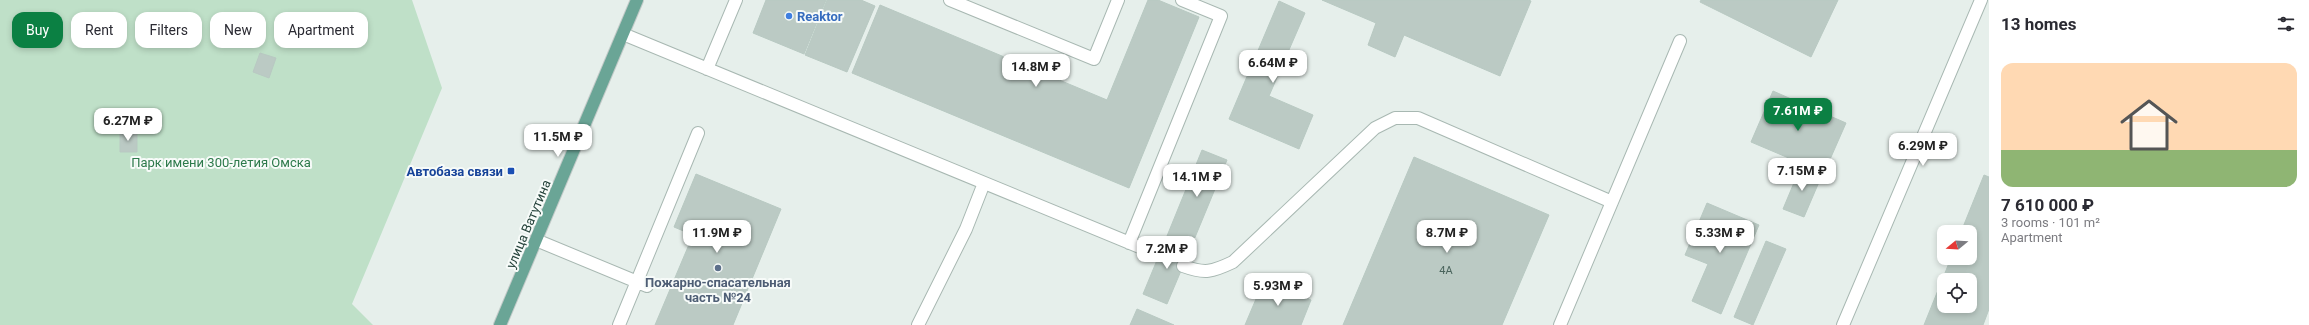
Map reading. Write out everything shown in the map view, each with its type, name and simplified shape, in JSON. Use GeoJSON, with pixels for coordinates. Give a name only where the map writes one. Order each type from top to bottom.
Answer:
{"type":"FeatureCollection","features":[{"type":"Feature","properties":{"kind":"main road","name":"улица Ватутина"},"geometry":{"type":"LineString","coordinates":[[500,325],[637,0]]}},
{"type":"Feature","properties":{"kind":"street"},"geometry":{"type":"LineString","coordinates":[[707,69],[736,0]]}},
{"type":"Feature","properties":{"kind":"street"},"geometry":{"type":"LineString","coordinates":[[950,0],[1094,59],[1118,0]]}},
{"type":"Feature","properties":{"kind":"street"},"geometry":{"type":"LineString","coordinates":[[1128,243],[1221,16],[1182,0]]}},
{"type":"Feature","properties":{"kind":"street"},"geometry":{"type":"LineString","coordinates":[[1843,325],[1981,0]]}},
{"type":"Feature","properties":{"kind":"street"},"geometry":{"type":"LineString","coordinates":[[623,34],[1159,255]]}},
{"type":"Feature","properties":{"kind":"street"},"geometry":{"type":"LineString","coordinates":[[1560,325],[1680,41]]}},
{"type":"Feature","properties":{"kind":"street"},"geometry":{"type":"LineString","coordinates":[[1183,266],[1199,272],[1214,271],[1233,262],[1375,128],[1395,118],[1418,118],[1612,202]]}},
{"type":"Feature","properties":{"kind":"street"},"geometry":{"type":"LineString","coordinates":[[619,325],[642,284],[698,133]]}},
{"type":"Feature","properties":{"kind":"street"},"geometry":{"type":"LineString","coordinates":[[918,325],[966,229],[984,183]]}},
{"type":"Feature","properties":{"kind":"street"},"geometry":{"type":"LineString","coordinates":[[536,240],[642,284]]}},
{"type":"Feature","properties":{"kind":"green space","name":"Парк имени 300-летия Омска"},"geometry":{"type":"Polygon","coordinates":[[[0,0],[412,0],[442,88],[352,304],[373,325],[0,325],[0,0]]]}},
{"type":"Feature","properties":{"kind":"building","name":"Reaktor"},"geometry":{"type":"Polygon","coordinates":[[[766,0],[826,0],[804,54],[753,33],[766,0]]]}},
{"type":"Feature","properties":{"kind":"building"},"geometry":{"type":"Polygon","coordinates":[[[827,0],[861,0],[875,6],[847,72],[805,55],[827,0]]]}},
{"type":"Feature","properties":{"kind":"building"},"geometry":{"type":"Polygon","coordinates":[[[1148,0],[1158,0],[1199,17],[1129,188],[852,73],[880,5],[1107,100],[1148,0]]]}},
{"type":"Feature","properties":{"kind":"building"},"geometry":{"type":"Polygon","coordinates":[[[1322,0],[1531,1],[1500,76],[1404,35],[1395,57],[1368,45],[1376,23],[1322,0]]]}},
{"type":"Feature","properties":{"kind":"building"},"geometry":{"type":"Polygon","coordinates":[[[1701,0],[1838,0],[1811,57],[1700,2],[1701,0]]]}},
{"type":"Feature","properties":{"kind":"building"},"geometry":{"type":"Polygon","coordinates":[[[1279,1],[1305,13],[1269,96],[1313,115],[1299,149],[1229,119],[1279,1]]]}},
{"type":"Feature","properties":{"kind":"building"},"geometry":{"type":"Polygon","coordinates":[[[260,53],[276,58],[269,78],[253,72],[260,53]]]}},
{"type":"Feature","properties":{"kind":"building"},"geometry":{"type":"Polygon","coordinates":[[[1773,91],[1846,123],[1824,173],[1751,142],[1773,91]]]}},
{"type":"Feature","properties":{"kind":"building"},"geometry":{"type":"Polygon","coordinates":[[[120,133],[137,133],[137,152],[120,152],[120,133]]]}},
{"type":"Feature","properties":{"kind":"building"},"geometry":{"type":"Polygon","coordinates":[[[1202,150],[1227,160],[1191,247],[1167,236],[1202,150]]]}},
{"type":"Feature","properties":{"kind":"building"},"geometry":{"type":"Polygon","coordinates":[[[1414,157],[1549,215],[1502,325],[1343,325],[1414,157]]]}},
{"type":"Feature","properties":{"kind":"building"},"geometry":{"type":"Polygon","coordinates":[[[1801,166],[1822,175],[1804,217],[1783,209],[1801,166]]]}},
{"type":"Feature","properties":{"kind":"building","name":"Пожарно-спасательная часть №24"},"geometry":{"type":"Polygon","coordinates":[[[696,174],[781,209],[733,325],[655,325],[693,235],[674,227],[696,174]]]}},
{"type":"Feature","properties":{"kind":"building"},"geometry":{"type":"Polygon","coordinates":[[[1984,175],[1989,177],[1989,309],[1983,325],[1924,325],[1937,293],[1937,313],[1977,313],[1977,273],[1945,273],[1948,265],[1977,265],[1977,225],[1964,225],[1984,175]]]}},
{"type":"Feature","properties":{"kind":"building"},"geometry":{"type":"Polygon","coordinates":[[[1707,203],[1759,225],[1721,314],[1692,301],[1708,264],[1685,255],[1707,203]]]}},
{"type":"Feature","properties":{"kind":"building"},"geometry":{"type":"Polygon","coordinates":[[[1167,236],[1191,247],[1167,304],[1143,294],[1167,236]]]}},
{"type":"Feature","properties":{"kind":"building"},"geometry":{"type":"Polygon","coordinates":[[[1766,241],[1786,249],[1753,325],[1734,317],[1766,241]]]}},
{"type":"Feature","properties":{"kind":"building"},"geometry":{"type":"Polygon","coordinates":[[[1264,280],[1311,300],[1301,325],[1245,325],[1264,280]]]}},
{"type":"Feature","properties":{"kind":"building"},"geometry":{"type":"Polygon","coordinates":[[[1137,309],[1174,325],[1130,325],[1137,309]]]}},
{"type":"Feature","properties":{"kind":"tunnel"},"geometry":{"type":"LineString","coordinates":[[1159,255],[1183,266]]}},
{"type":"Feature","properties":{"kind":"place","name":"Reaktor"},"geometry":{"type":"Point","coordinates":[789,16]}},
{"type":"Feature","properties":{"kind":"place","name":"Автобаза связи"},"geometry":{"type":"Point","coordinates":[511,171]}},
{"type":"Feature","properties":{"kind":"place","name":"Пожарно-спасательная часть №24"},"geometry":{"type":"Point","coordinates":[718,268]}}]}
